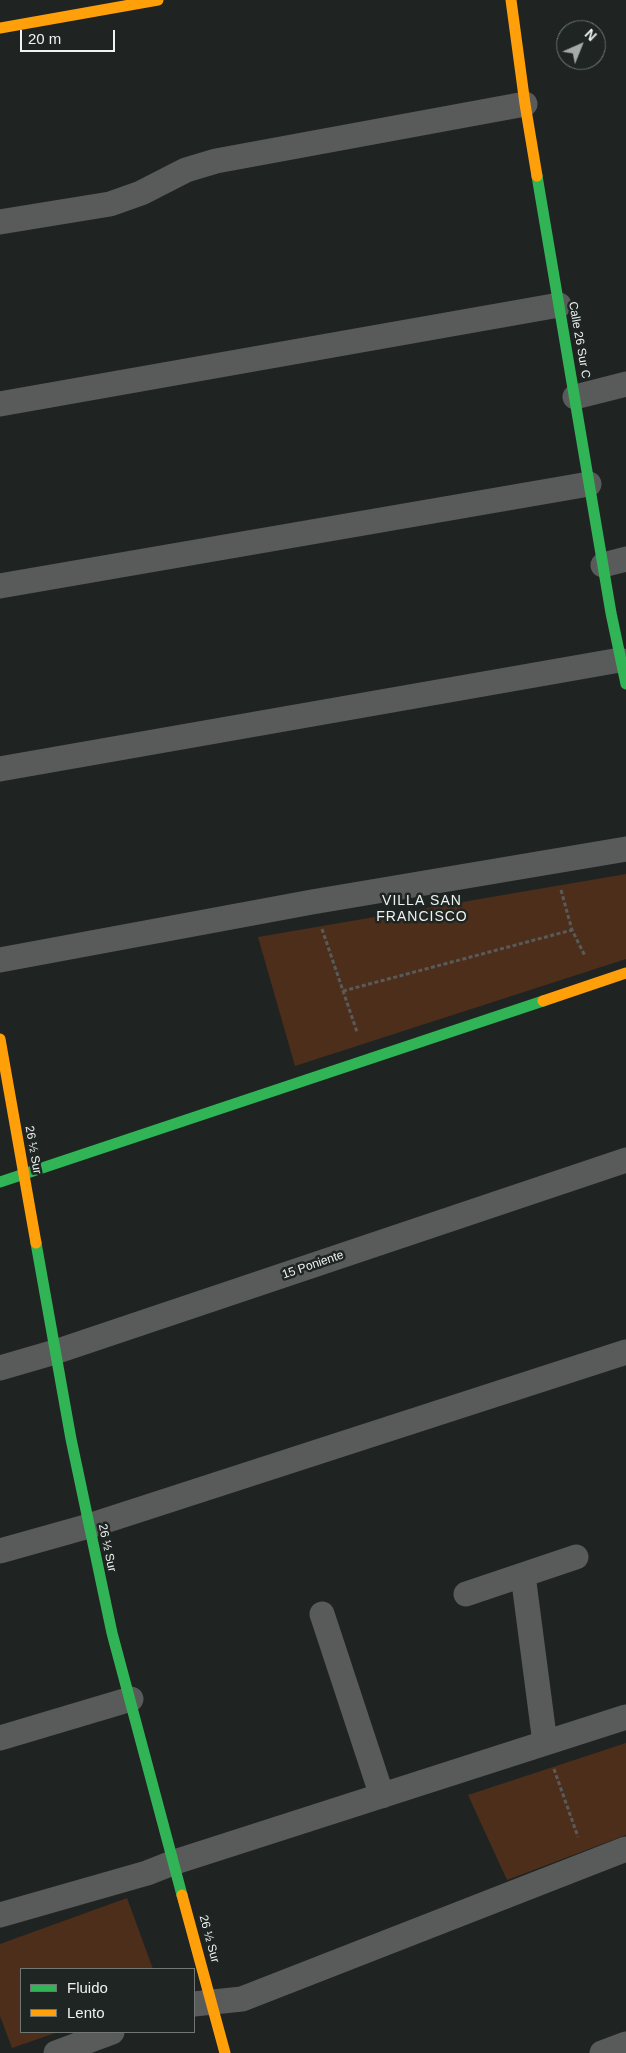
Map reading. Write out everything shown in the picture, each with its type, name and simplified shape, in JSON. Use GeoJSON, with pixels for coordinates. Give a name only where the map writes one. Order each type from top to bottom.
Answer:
{"type":"FeatureCollection","features":[{"type":"Feature","properties":{"kind":"street"},"geometry":{"type":"LineString","coordinates":[[0,28],[158,0]]}},
{"type":"Feature","properties":{"kind":"street","name":"Calle 26 Sur C"},"geometry":{"type":"LineString","coordinates":[[511,0],[525,104],[589,484],[614,562],[620,660],[626,684]]}},
{"type":"Feature","properties":{"kind":"street"},"geometry":{"type":"LineString","coordinates":[[0,222],[110,204],[141,193],[186,170],[216,161],[525,104]]}},
{"type":"Feature","properties":{"kind":"street"},"geometry":{"type":"LineString","coordinates":[[0,404],[559,305]]}},
{"type":"Feature","properties":{"kind":"street"},"geometry":{"type":"LineString","coordinates":[[575,397],[626,384]]}},
{"type":"Feature","properties":{"kind":"street"},"geometry":{"type":"LineString","coordinates":[[0,586],[589,484]]}},
{"type":"Feature","properties":{"kind":"street"},"geometry":{"type":"LineString","coordinates":[[0,769],[620,660]]}},
{"type":"Feature","properties":{"kind":"street"},"geometry":{"type":"LineString","coordinates":[[0,960],[312,902],[626,848]]}},
{"type":"Feature","properties":{"kind":"street"},"geometry":{"type":"LineString","coordinates":[[0,1182],[626,973]]}},
{"type":"Feature","properties":{"kind":"street","name":"26 ½ Sur"},"geometry":{"type":"LineString","coordinates":[[0,1039],[55,1352],[112,1633],[175,1862],[203,2003],[225,2053]]}},
{"type":"Feature","properties":{"kind":"street","name":"15 Poniente"},"geometry":{"type":"LineString","coordinates":[[0,1368],[55,1352],[626,1160]]}},
{"type":"Feature","properties":{"kind":"street"},"geometry":{"type":"LineString","coordinates":[[0,1551],[89,1526],[626,1352]]}},
{"type":"Feature","properties":{"kind":"street"},"geometry":{"type":"LineString","coordinates":[[466,1594],[576,1557]]}},
{"type":"Feature","properties":{"kind":"street"},"geometry":{"type":"LineString","coordinates":[[523,1575],[544,1743]]}},
{"type":"Feature","properties":{"kind":"street"},"geometry":{"type":"LineString","coordinates":[[322,1614],[382,1796]]}},
{"type":"Feature","properties":{"kind":"street"},"geometry":{"type":"LineString","coordinates":[[0,1738],[131,1699]]}},
{"type":"Feature","properties":{"kind":"street"},"geometry":{"type":"LineString","coordinates":[[0,1915],[147,1873],[175,1862],[626,1717]]}},
{"type":"Feature","properties":{"kind":"street"},"geometry":{"type":"LineString","coordinates":[[203,2003],[242,1999],[626,1849]]}},
{"type":"Feature","properties":{"kind":"street"},"geometry":{"type":"LineString","coordinates":[[56,2053],[109,2033]]}},
{"type":"Feature","properties":{"kind":"street"},"geometry":{"type":"LineString","coordinates":[[602,2053],[626,2044]]}},
{"type":"Feature","properties":{"kind":"path"},"geometry":{"type":"LineString","coordinates":[[552,860],[572,930],[598,982]]}},
{"type":"Feature","properties":{"kind":"path"},"geometry":{"type":"LineString","coordinates":[[312,902],[366,1060]]}},
{"type":"Feature","properties":{"kind":"path"},"geometry":{"type":"LineString","coordinates":[[343,991],[572,930]]}},
{"type":"Feature","properties":{"kind":"path"},"geometry":{"type":"LineString","coordinates":[[544,1743],[587,1864]]}},
{"type":"Feature","properties":{"kind":"shaded area"},"geometry":{"type":"Polygon","coordinates":[[[626,874],[626,959],[295,1066],[258,937],[626,874]]]}},
{"type":"Feature","properties":{"kind":"shaded area"},"geometry":{"type":"Polygon","coordinates":[[[626,1743],[626,1835],[507,1880],[468,1795],[626,1743]]]}},
{"type":"Feature","properties":{"kind":"shaded area"},"geometry":{"type":"Polygon","coordinates":[[[127,1898],[153,1968],[20,1968],[20,2033],[55,2033],[12,2048],[0,2016],[0,1944],[127,1898]]]}},
{"type":"Feature","properties":{"kind":"traffic: fast"},"geometry":{"type":"LineString","coordinates":[[537,176],[611,613],[626,684]]}},
{"type":"Feature","properties":{"kind":"traffic: fast"},"geometry":{"type":"LineString","coordinates":[[0,1182],[543,1001]]}},
{"type":"Feature","properties":{"kind":"traffic: fast"},"geometry":{"type":"LineString","coordinates":[[36,1243],[71,1439],[112,1633],[182,1895]]}},
{"type":"Feature","properties":{"kind":"traffic: slow"},"geometry":{"type":"LineString","coordinates":[[0,28],[158,0]]}},
{"type":"Feature","properties":{"kind":"traffic: slow"},"geometry":{"type":"LineString","coordinates":[[511,0],[537,176]]}},
{"type":"Feature","properties":{"kind":"traffic: slow"},"geometry":{"type":"LineString","coordinates":[[543,1001],[626,973]]}},
{"type":"Feature","properties":{"kind":"traffic: slow"},"geometry":{"type":"LineString","coordinates":[[0,1039],[36,1243]]}},
{"type":"Feature","properties":{"kind":"traffic: slow"},"geometry":{"type":"LineString","coordinates":[[182,1895],[225,2053]]}},
{"type":"Feature","properties":{"kind":"district","name":"VILLA SAN FRANCISCO"},"geometry":{"type":"Point","coordinates":[422,910]}}]}
